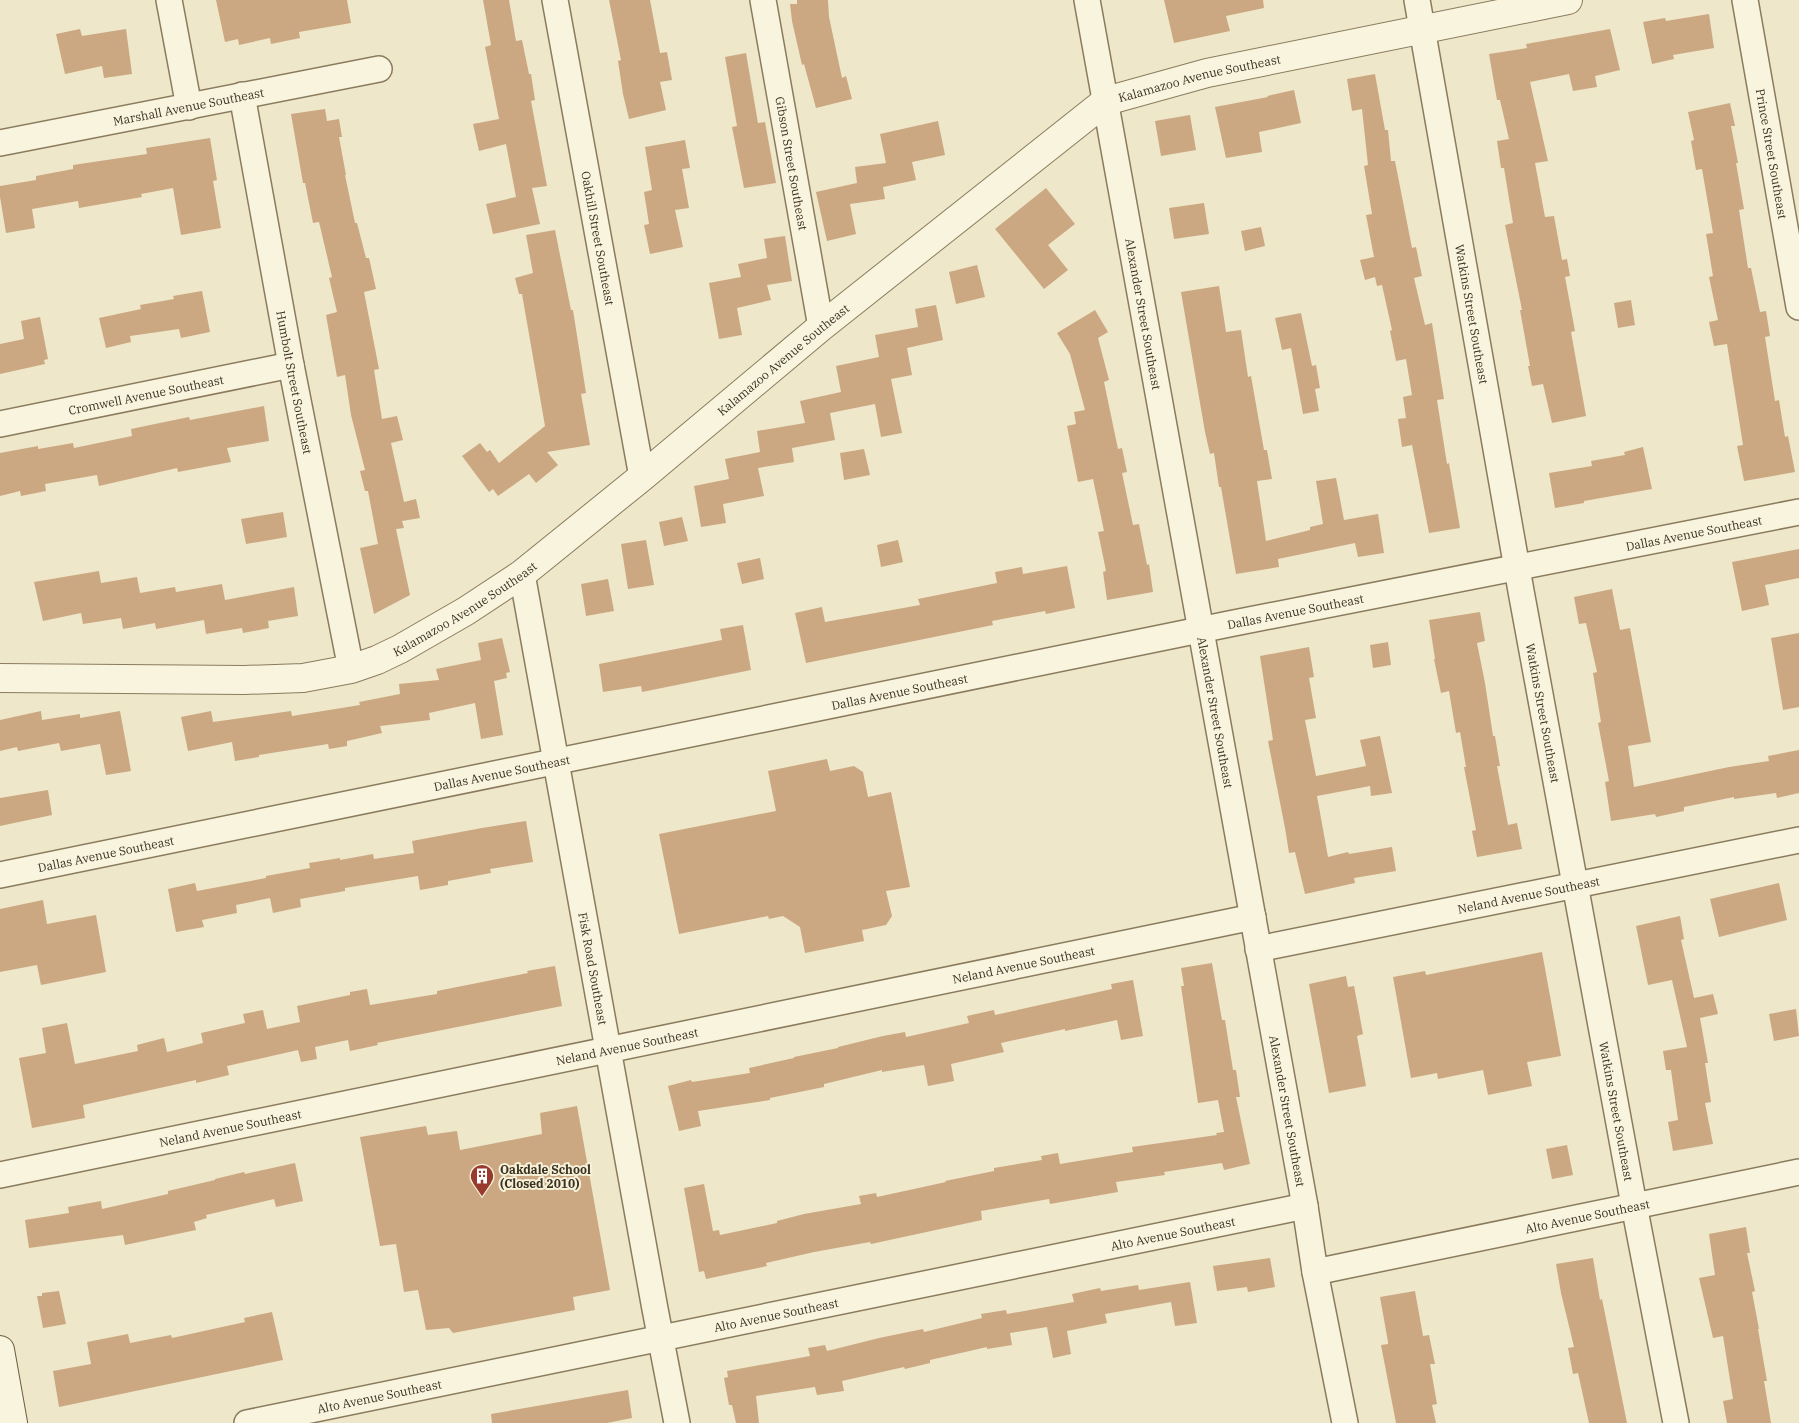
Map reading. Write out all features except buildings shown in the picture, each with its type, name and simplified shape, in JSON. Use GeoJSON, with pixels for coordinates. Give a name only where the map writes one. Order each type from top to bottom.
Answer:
{"type":"FeatureCollection","features":[{"type":"Feature","properties":{"kind":"street"},"geometry":{"type":"LineString","coordinates":[[169,0],[188,107]]}},
{"type":"Feature","properties":{"kind":"street","name":"Oakhill Street Southeast"},"geometry":{"type":"LineString","coordinates":[[555,0],[642,477]]}},
{"type":"Feature","properties":{"kind":"street","name":"Gibson Street Southeast"},"geometry":{"type":"LineString","coordinates":[[763,0],[821,327]]}},
{"type":"Feature","properties":{"kind":"street","name":"Alexander Street Southeast"},"geometry":{"type":"LineString","coordinates":[[1087,0],[1202,630],[1305,1206],[1315,1272],[1345,1423]]}},
{"type":"Feature","properties":{"kind":"street","name":"Watkins Street Southeast"},"geometry":{"type":"LineString","coordinates":[[1417,0],[1517,567],[1676,1423]]}},
{"type":"Feature","properties":{"kind":"street","name":"Kalamazoo Avenue Southeast"},"geometry":{"type":"LineString","coordinates":[[0,678],[244,680],[303,678],[351,669],[400,650],[466,611],[522,574],[642,477],[821,327],[1106,101],[1207,73],[1568,0]]}},
{"type":"Feature","properties":{"kind":"street","name":"Prince Street Southeast"},"geometry":{"type":"LineString","coordinates":[[1745,0],[1799,307]]}},
{"type":"Feature","properties":{"kind":"street","name":"Marshall Avenue Southeast"},"geometry":{"type":"LineString","coordinates":[[0,143],[379,69]]}},
{"type":"Feature","properties":{"kind":"street","name":"Humbolt Street Southeast"},"geometry":{"type":"LineString","coordinates":[[242,95],[291,365],[351,669]]}},
{"type":"Feature","properties":{"kind":"street","name":"Cromwell Avenue Southeast"},"geometry":{"type":"LineString","coordinates":[[0,424],[291,365]]}},
{"type":"Feature","properties":{"kind":"street","name":"Dallas Avenue Southeast"},"geometry":{"type":"LineString","coordinates":[[0,875],[1202,630],[1799,512]]}},
{"type":"Feature","properties":{"kind":"street","name":"Fisk Road Southeast"},"geometry":{"type":"LineString","coordinates":[[522,574],[660,1339],[677,1423]]}},
{"type":"Feature","properties":{"kind":"street","name":"Neland Avenue Southeast"},"geometry":{"type":"LineString","coordinates":[[1258,949],[1799,840]]}},
{"type":"Feature","properties":{"kind":"street","name":"Neland Avenue Southeast"},"geometry":{"type":"LineString","coordinates":[[0,1175],[1253,917]]}},
{"type":"Feature","properties":{"kind":"street","name":"Alto Avenue Southeast"},"geometry":{"type":"LineString","coordinates":[[1315,1272],[1799,1172]]}},
{"type":"Feature","properties":{"kind":"street","name":"Alto Avenue Southeast"},"geometry":{"type":"LineString","coordinates":[[247,1423],[1305,1206]]}},
{"type":"Feature","properties":{"kind":"street"},"geometry":{"type":"LineString","coordinates":[[0,1350],[9,1420]]}},
{"type":"Feature","properties":{"kind":"place","name":"Oakdale School (Closed 2010)"},"geometry":{"type":"Point","coordinates":[482,1197]}}]}
